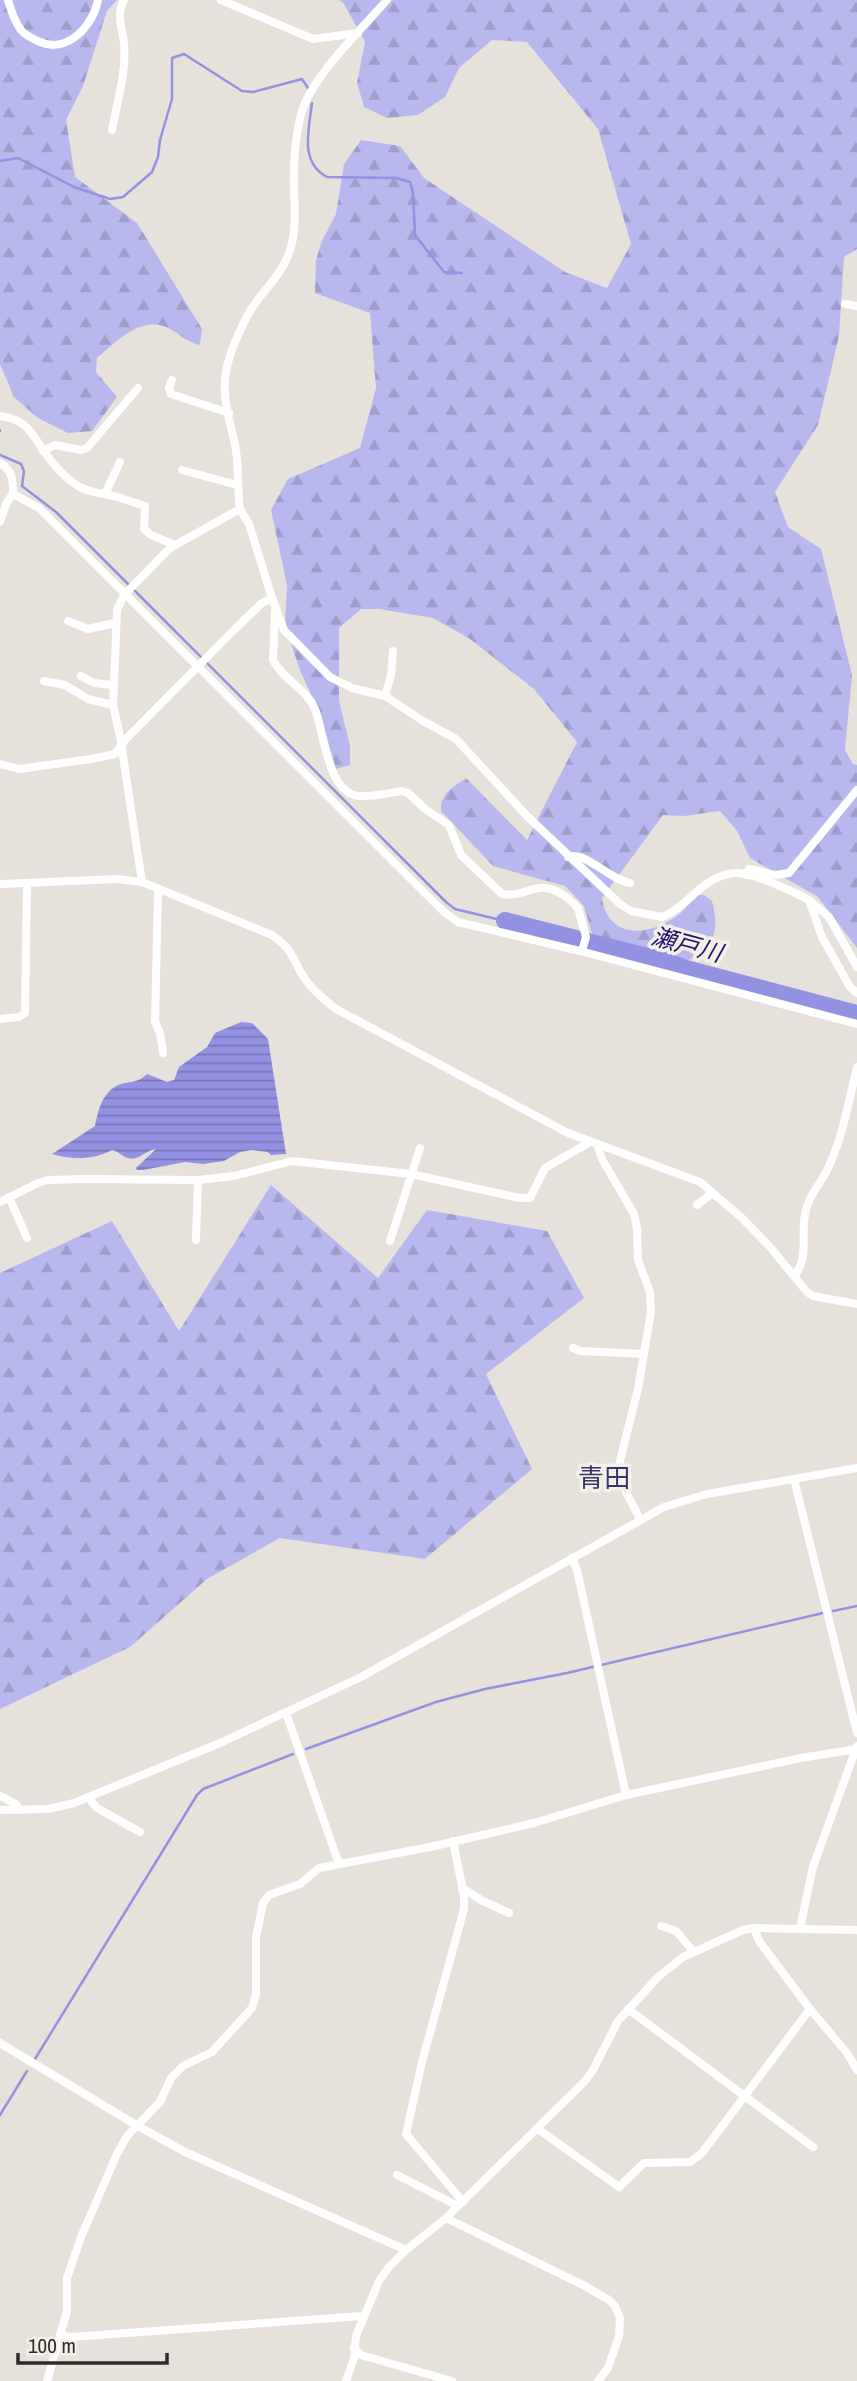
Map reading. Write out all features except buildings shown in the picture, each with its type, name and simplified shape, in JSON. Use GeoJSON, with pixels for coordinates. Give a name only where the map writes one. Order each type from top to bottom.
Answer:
{"type":"FeatureCollection","features":[{"type":"Feature","properties":{"kind":"street"},"geometry":{"type":"LineString","coordinates":[[8,0],[23,33],[49,46],[63,44],[75,36],[93,15],[98,0]]}},
{"type":"Feature","properties":{"kind":"street"},"geometry":{"type":"LineString","coordinates":[[112,130],[123,71],[124,46],[120,15],[124,0]]}},
{"type":"Feature","properties":{"kind":"street"},"geometry":{"type":"LineString","coordinates":[[221,0],[313,39],[358,33]]}},
{"type":"Feature","properties":{"kind":"street"},"geometry":{"type":"LineString","coordinates":[[387,0],[321,75],[301,114],[294,171],[293,238],[288,258],[250,311],[240,332],[225,383],[237,454],[240,509],[249,524],[284,630],[334,681],[386,696],[456,739],[568,857],[631,911],[662,917],[678,909],[707,883],[731,873],[747,875],[788,888],[809,900],[829,917],[857,967]]}},
{"type":"Feature","properties":{"kind":"street"},"geometry":{"type":"LineString","coordinates":[[845,304],[857,306]]}},
{"type":"Feature","properties":{"kind":"street"},"geometry":{"type":"LineString","coordinates":[[172,380],[170,394],[229,413]]}},
{"type":"Feature","properties":{"kind":"street"},"geometry":{"type":"LineString","coordinates":[[43,451],[55,444],[80,450],[87,448],[138,388]]}},
{"type":"Feature","properties":{"kind":"street"},"geometry":{"type":"LineString","coordinates":[[0,416],[14,418],[32,431],[61,474],[79,487],[95,494],[105,494],[145,506],[145,529],[151,535],[175,545]]}},
{"type":"Feature","properties":{"kind":"street"},"geometry":{"type":"LineString","coordinates":[[105,494],[120,462]]}},
{"type":"Feature","properties":{"kind":"street"},"geometry":{"type":"LineString","coordinates":[[0,463],[7,467],[12,475],[13,494],[0,522]]}},
{"type":"Feature","properties":{"kind":"street"},"geometry":{"type":"LineString","coordinates":[[182,470],[237,485]]}},
{"type":"Feature","properties":{"kind":"street"},"geometry":{"type":"LineString","coordinates":[[13,494],[39,508],[129,589],[444,912],[458,922],[582,951],[857,1024]]}},
{"type":"Feature","properties":{"kind":"street"},"geometry":{"type":"LineString","coordinates":[[142,882],[113,705],[117,610],[129,589],[175,545],[240,509]]}},
{"type":"Feature","properties":{"kind":"street"},"geometry":{"type":"LineString","coordinates":[[0,764],[19,769],[47,766],[107,756],[120,749],[125,740],[262,603],[272,598]]}},
{"type":"Feature","properties":{"kind":"street"},"geometry":{"type":"LineString","coordinates":[[276,609],[273,660],[315,709],[328,761],[345,789],[358,796],[402,791],[408,793],[425,809],[449,825],[461,855],[502,894],[542,887],[554,889],[578,908],[586,937],[582,951]]}},
{"type":"Feature","properties":{"kind":"street"},"geometry":{"type":"LineString","coordinates":[[68,621],[88,629],[115,623]]}},
{"type":"Feature","properties":{"kind":"street"},"geometry":{"type":"LineString","coordinates":[[386,696],[393,651]]}},
{"type":"Feature","properties":{"kind":"street"},"geometry":{"type":"LineString","coordinates":[[81,676],[94,682],[113,685]]}},
{"type":"Feature","properties":{"kind":"street"},"geometry":{"type":"LineString","coordinates":[[44,681],[65,685],[88,699],[113,705]]}},
{"type":"Feature","properties":{"kind":"street"},"geometry":{"type":"LineString","coordinates":[[747,875],[749,869],[775,875],[789,873],[857,790]]}},
{"type":"Feature","properties":{"kind":"street"},"geometry":{"type":"LineString","coordinates":[[568,857],[574,854],[581,856],[611,876],[630,883]]}},
{"type":"Feature","properties":{"kind":"street"},"geometry":{"type":"LineString","coordinates":[[0,884],[117,879],[142,882],[272,935],[290,950],[316,994],[336,1009],[556,1127],[700,1182],[742,1218],[813,1296],[857,1304]]}},
{"type":"Feature","properties":{"kind":"street"},"geometry":{"type":"LineString","coordinates":[[0,1019],[19,1017],[25,1013],[27,884]]}},
{"type":"Feature","properties":{"kind":"street"},"geometry":{"type":"LineString","coordinates":[[158,889],[155,1022],[163,1053]]}},
{"type":"Feature","properties":{"kind":"street"},"geometry":{"type":"LineString","coordinates":[[809,900],[822,937],[850,987],[857,993]]}},
{"type":"Feature","properties":{"kind":"street"},"geometry":{"type":"LineString","coordinates":[[794,1276],[803,1262],[806,1209],[837,1147],[857,1067]]}},
{"type":"Feature","properties":{"kind":"street"},"geometry":{"type":"LineString","coordinates":[[0,1202],[48,1180],[198,1180],[234,1176],[292,1161],[411,1174],[530,1198],[545,1168],[593,1143]]}},
{"type":"Feature","properties":{"kind":"street"},"geometry":{"type":"LineString","coordinates":[[593,1143],[634,1214],[638,1228],[638,1259],[650,1292],[650,1312],[638,1389],[620,1461],[626,1492],[640,1519]]}},
{"type":"Feature","properties":{"kind":"street"},"geometry":{"type":"LineString","coordinates":[[390,1241],[420,1148]]}},
{"type":"Feature","properties":{"kind":"street"},"geometry":{"type":"LineString","coordinates":[[196,1240],[198,1180]]}},
{"type":"Feature","properties":{"kind":"street"},"geometry":{"type":"LineString","coordinates":[[697,1205],[712,1194]]}},
{"type":"Feature","properties":{"kind":"street"},"geometry":{"type":"LineString","coordinates":[[9,1197],[27,1238]]}},
{"type":"Feature","properties":{"kind":"street"},"geometry":{"type":"LineString","coordinates":[[573,1348],[580,1351],[643,1354]]}},
{"type":"Feature","properties":{"kind":"street"},"geometry":{"type":"LineString","coordinates":[[0,1810],[48,1809],[74,1803],[286,1713],[361,1677],[664,1507],[707,1494],[857,1468]]}},
{"type":"Feature","properties":{"kind":"street"},"geometry":{"type":"LineString","coordinates":[[794,1479],[857,1733]]}},
{"type":"Feature","properties":{"kind":"street"},"geometry":{"type":"LineString","coordinates":[[572,1558],[577,1570],[626,1795]]}},
{"type":"Feature","properties":{"kind":"street"},"geometry":{"type":"LineString","coordinates":[[286,1713],[339,1864]]}},
{"type":"Feature","properties":{"kind":"street"},"geometry":{"type":"LineString","coordinates":[[47,2381],[66,2311],[67,2278],[81,2237],[117,2154],[136,2125],[160,2102],[171,2078],[183,2066],[212,2052],[251,2008],[256,1994],[256,1937],[263,1903],[269,1895],[300,1884],[319,1868],[453,1841],[566,1814],[626,1795],[857,1748],[813,1867],[800,1928]]}},
{"type":"Feature","properties":{"kind":"street"},"geometry":{"type":"LineString","coordinates":[[0,1796],[16,1804],[19,1810]]}},
{"type":"Feature","properties":{"kind":"street"},"geometry":{"type":"LineString","coordinates":[[88,1797],[97,1808],[140,1832]]}},
{"type":"Feature","properties":{"kind":"street"},"geometry":{"type":"LineString","coordinates":[[453,1841],[464,1909],[422,2062],[406,2134],[460,2204]]}},
{"type":"Feature","properties":{"kind":"street"},"geometry":{"type":"LineString","coordinates":[[462,1888],[509,1913]]}},
{"type":"Feature","properties":{"kind":"street"},"geometry":{"type":"LineString","coordinates":[[661,1926],[676,1931],[693,1951]]}},
{"type":"Feature","properties":{"kind":"street"},"geometry":{"type":"LineString","coordinates":[[754,1928],[759,1941],[847,2053],[857,2070]]}},
{"type":"Feature","properties":{"kind":"street"},"geometry":{"type":"LineString","coordinates":[[346,2381],[354,2358],[355,2336],[379,2281],[406,2250],[446,2218],[538,2129],[593,2070],[618,2021],[658,1977],[693,1951],[743,1930],[857,1930]]}},
{"type":"Feature","properties":{"kind":"street"},"geometry":{"type":"LineString","coordinates":[[628,2009],[813,2147]]}},
{"type":"Feature","properties":{"kind":"street"},"geometry":{"type":"LineString","coordinates":[[538,2129],[619,2187],[644,2163],[682,2163],[698,2157],[810,2009]]}},
{"type":"Feature","properties":{"kind":"street"},"geometry":{"type":"LineString","coordinates":[[0,2043],[185,2152],[406,2250]]}},
{"type":"Feature","properties":{"kind":"street"},"geometry":{"type":"LineString","coordinates":[[397,2175],[460,2204]]}},
{"type":"Feature","properties":{"kind":"street"},"geometry":{"type":"LineString","coordinates":[[446,2218],[610,2300],[620,2318],[619,2336],[608,2368],[598,2381]]}},
{"type":"Feature","properties":{"kind":"street"},"geometry":{"type":"LineString","coordinates":[[60,2334],[71,2337],[363,2316]]}},
{"type":"Feature","properties":{"kind":"street"},"geometry":{"type":"LineString","coordinates":[[354,2348],[361,2355],[452,2381]]}},
{"type":"Feature","properties":{"kind":"green space"},"geometry":{"type":"Polygon","coordinates":[[[0,0],[117,0],[107,11],[83,86],[66,120],[75,177],[137,223],[202,329],[200,345],[159,325],[140,327],[122,337],[97,358],[96,372],[117,397],[92,431],[68,433],[38,418],[14,397],[0,364],[0,0]]]}},
{"type":"Feature","properties":{"kind":"green space"},"geometry":{"type":"Polygon","coordinates":[[[339,0],[857,0],[857,249],[844,257],[839,336],[818,425],[775,492],[788,527],[821,549],[852,675],[845,750],[853,764],[857,765],[857,948],[818,897],[750,858],[737,831],[720,811],[684,816],[663,815],[602,898],[612,921],[620,927],[640,931],[652,929],[674,918],[698,895],[704,895],[712,901],[715,931],[712,938],[703,951],[685,962],[593,937],[584,906],[565,886],[493,866],[441,811],[445,795],[466,778],[527,840],[577,742],[534,689],[470,639],[433,618],[379,609],[361,609],[339,628],[339,701],[350,746],[350,765],[336,769],[320,714],[301,673],[285,626],[287,585],[271,510],[288,479],[360,448],[376,388],[370,313],[315,293],[316,260],[336,214],[344,164],[361,140],[400,146],[424,178],[565,272],[607,288],[631,244],[598,129],[527,42],[492,40],[459,68],[445,97],[418,115],[387,118],[364,107],[357,83],[365,42],[344,4],[339,0]]]}},
{"type":"Feature","properties":{"kind":"green space"},"geometry":{"type":"Polygon","coordinates":[[[271,1185],[378,1278],[427,1210],[547,1231],[584,1298],[486,1374],[532,1469],[425,1559],[280,1538],[207,1579],[130,1647],[0,1709],[0,1273],[112,1221],[179,1331],[271,1185]]]}},
{"type":"Feature","properties":{"kind":"shaded area"},"geometry":{"type":"Polygon","coordinates":[[[241,1022],[252,1023],[268,1039],[286,1154],[271,1155],[268,1152],[251,1150],[240,1152],[224,1161],[203,1164],[185,1162],[137,1170],[156,1149],[132,1159],[112,1150],[83,1158],[52,1154],[95,1126],[102,1101],[115,1087],[138,1080],[147,1074],[167,1082],[174,1080],[179,1067],[207,1047],[215,1033],[241,1022]]]}},
{"type":"Feature","properties":{"kind":"waterway"},"geometry":{"type":"LineString","coordinates":[[0,161],[18,158],[74,187],[110,199],[123,197],[152,172],[158,157],[172,99],[172,58],[184,54],[242,91],[253,92],[302,79],[308,88]]}},
{"type":"Feature","properties":{"kind":"waterway"},"geometry":{"type":"LineString","coordinates":[[312,103],[308,144],[312,163],[318,171],[327,177],[396,178],[410,182],[415,235],[444,272],[462,273]]}},
{"type":"Feature","properties":{"kind":"waterway"},"geometry":{"type":"LineString","coordinates":[[0,455],[21,464],[24,471],[22,486],[56,512],[446,902],[455,909],[505,921]]}},
{"type":"Feature","properties":{"kind":"waterway","name":"瀬戸川"},"geometry":{"type":"LineString","coordinates":[[505,921],[857,1014]]}},
{"type":"Feature","properties":{"kind":"waterway"},"geometry":{"type":"LineString","coordinates":[[833,1611],[857,1606]]}},
{"type":"Feature","properties":{"kind":"waterway"},"geometry":{"type":"LineString","coordinates":[[306,1749],[436,1702],[485,1689],[567,1673],[823,1613]]}},
{"type":"Feature","properties":{"kind":"waterway"},"geometry":{"type":"LineString","coordinates":[[35,2059],[197,1795],[203,1789],[293,1754]]}},
{"type":"Feature","properties":{"kind":"waterway"},"geometry":{"type":"LineString","coordinates":[[0,2115],[27,2071]]}},
{"type":"Feature","properties":{"kind":"district","name":"青田"},"geometry":{"type":"Point","coordinates":[604,1477]}}]}
